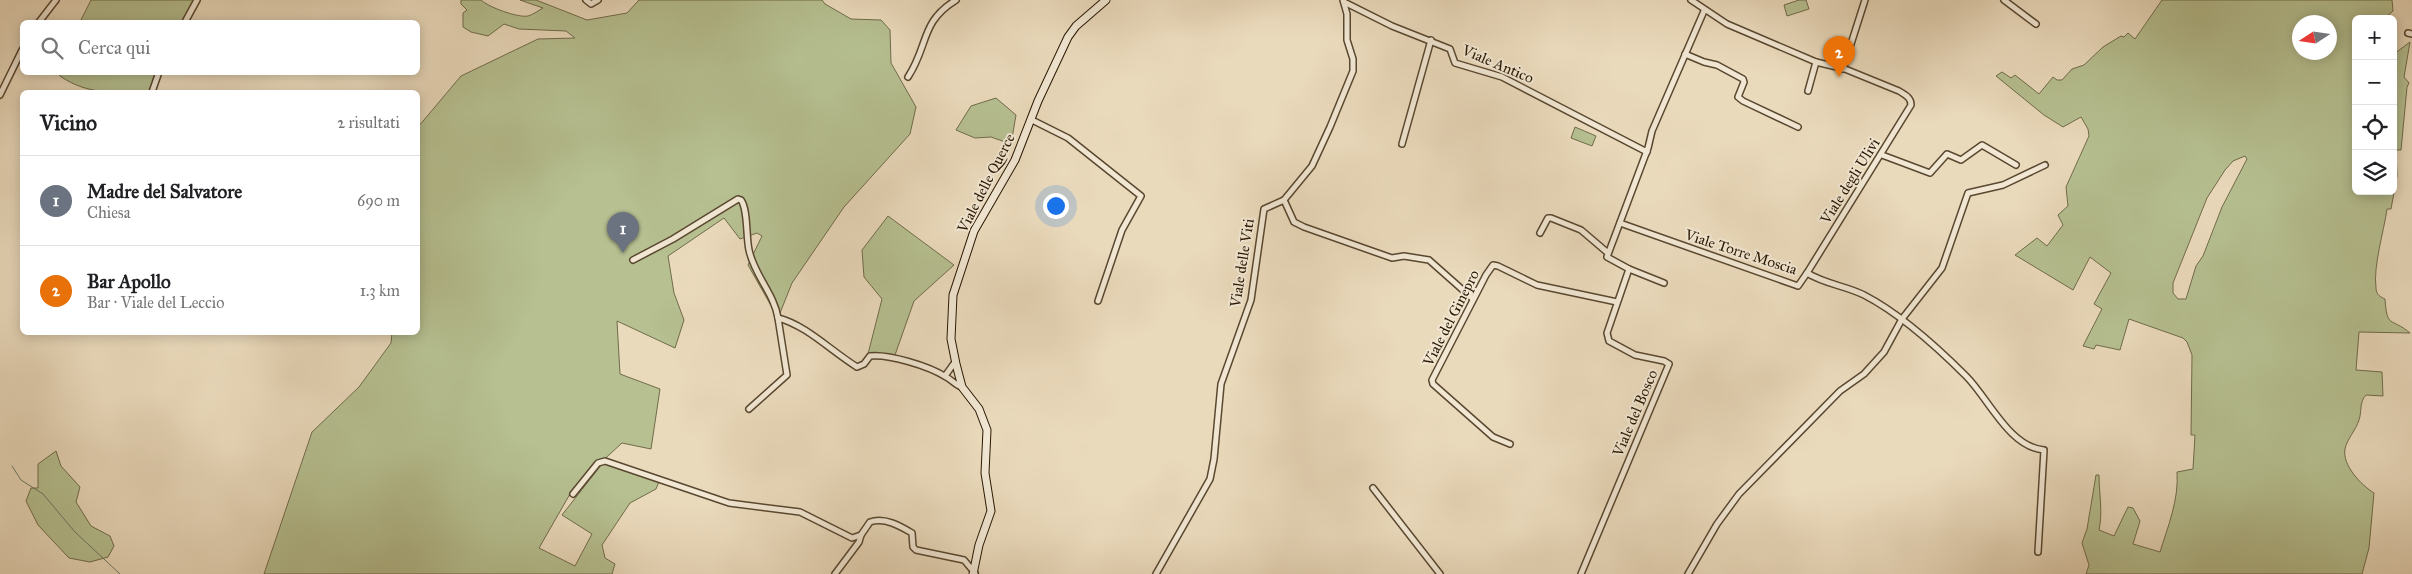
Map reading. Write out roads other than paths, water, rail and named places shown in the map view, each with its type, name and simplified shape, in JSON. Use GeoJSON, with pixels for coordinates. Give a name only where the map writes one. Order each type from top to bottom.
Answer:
{"type":"FeatureCollection","features":[{"type":"Feature","properties":{"kind":"street"},"geometry":{"type":"LineString","coordinates":[[41,20],[56,0]]}},
{"type":"Feature","properties":{"kind":"street"},"geometry":{"type":"LineString","coordinates":[[187,20],[197,0]]}},
{"type":"Feature","properties":{"kind":"street"},"geometry":{"type":"LineString","coordinates":[[586,0],[591,4],[598,0]]}},
{"type":"Feature","properties":{"kind":"street"},"geometry":{"type":"LineString","coordinates":[[908,77],[916,64],[931,22],[936,14],[956,0]]}},
{"type":"Feature","properties":{"kind":"street","name":"Viale delle Querce"},"geometry":{"type":"LineString","coordinates":[[974,573],[979,545],[991,511],[985,473],[987,430],[979,409],[962,387],[951,339],[952,295],[974,231],[1015,160],[1038,101],[1072,31],[1086,16],[1106,0]]}},
{"type":"Feature","properties":{"kind":"street"},"geometry":{"type":"LineString","coordinates":[[1695,1],[1704,10],[1727,24],[1816,62],[1843,69],[1865,0]]}},
{"type":"Feature","properties":{"kind":"street"},"geometry":{"type":"LineString","coordinates":[[2004,0],[2036,24]]}},
{"type":"Feature","properties":{"kind":"street","name":"Viale Antico"},"geometry":{"type":"LineString","coordinates":[[1343,1],[1392,26],[1450,49],[1455,63],[1502,77],[1647,152]]}},
{"type":"Feature","properties":{"kind":"street","name":"Viale delle Viti"},"geometry":{"type":"LineString","coordinates":[[1156,574],[1210,478],[1214,459],[1221,384],[1251,300],[1262,214],[1267,207],[1284,200],[1312,166],[1353,71],[1353,60],[1347,40],[1347,14],[1343,1]]}},
{"type":"Feature","properties":{"kind":"street"},"geometry":{"type":"LineString","coordinates":[[1664,283],[1628,269],[1608,260],[1606,257],[1647,152],[1652,131],[1704,10]]}},
{"type":"Feature","properties":{"kind":"street"},"geometry":{"type":"LineString","coordinates":[[1402,144],[1431,40]]}},
{"type":"Feature","properties":{"kind":"street"},"geometry":{"type":"LineString","coordinates":[[0,94],[20,54]]}},
{"type":"Feature","properties":{"kind":"street"},"geometry":{"type":"LineString","coordinates":[[1685,54],[1717,65],[1743,78],[1744,82],[1738,97],[1742,101],[1798,127]]}},
{"type":"Feature","properties":{"kind":"street"},"geometry":{"type":"LineString","coordinates":[[1808,91],[1816,62]]}},
{"type":"Feature","properties":{"kind":"street","name":"Viale degli Ulivi"},"geometry":{"type":"LineString","coordinates":[[1807,273],[1912,105],[1911,100],[1899,91],[1843,69]]}},
{"type":"Feature","properties":{"kind":"street"},"geometry":{"type":"LineString","coordinates":[[153,90],[158,75]]}},
{"type":"Feature","properties":{"kind":"street"},"geometry":{"type":"LineString","coordinates":[[1032,120],[1068,138],[1141,196],[1122,230],[1098,301]]}},
{"type":"Feature","properties":{"kind":"street"},"geometry":{"type":"LineString","coordinates":[[1882,155],[1930,173],[1947,154],[1961,160],[1982,145],[2016,165]]}},
{"type":"Feature","properties":{"kind":"street"},"geometry":{"type":"LineString","coordinates":[[1688,574],[1716,524],[1732,503],[1840,391],[1877,361],[1902,319],[1942,268],[1968,193],[2003,184],[2045,165]]}},
{"type":"Feature","properties":{"kind":"street"},"geometry":{"type":"LineString","coordinates":[[633,260],[672,239],[726,204],[738,199],[741,200],[745,207],[749,252],[759,278],[774,302],[787,375],[749,409]]}},
{"type":"Feature","properties":{"kind":"street"},"geometry":{"type":"LineString","coordinates":[[1284,200],[1294,222],[1392,258],[1404,256],[1422,257],[1445,272],[1462,290],[1473,298]]}},
{"type":"Feature","properties":{"kind":"street"},"geometry":{"type":"LineString","coordinates":[[1540,233],[1548,218],[1551,218],[1582,230],[1608,253]]}},
{"type":"Feature","properties":{"kind":"street","name":"Viale Torre Moscia"},"geometry":{"type":"LineString","coordinates":[[1620,223],[1798,286],[1807,273],[1864,295],[1902,319],[1967,377],[1996,416],[2031,449],[2044,450],[2038,552]]}},
{"type":"Feature","properties":{"kind":"street","name":"Viale del Ginepro"},"geometry":{"type":"LineString","coordinates":[[1510,444],[1493,437],[1433,384],[1432,380],[1473,298],[1494,266],[1517,277],[1556,291],[1617,302]]}},
{"type":"Feature","properties":{"kind":"street","name":"Viale del Bosco"},"geometry":{"type":"LineString","coordinates":[[1581,574],[1669,364],[1664,361],[1635,355],[1608,341],[1607,333],[1628,269]]}},
{"type":"Feature","properties":{"kind":"street"},"geometry":{"type":"LineString","coordinates":[[778,318],[803,327],[812,338],[857,367],[864,364],[870,356],[878,355],[921,366],[945,376],[962,387]]}},
{"type":"Feature","properties":{"kind":"street"},"geometry":{"type":"LineString","coordinates":[[945,376],[956,362]]}},
{"type":"Feature","properties":{"kind":"street"},"geometry":{"type":"LineString","coordinates":[[573,494],[598,463],[605,460],[729,503],[800,512],[852,538],[861,535]]}},
{"type":"Feature","properties":{"kind":"street"},"geometry":{"type":"LineString","coordinates":[[1373,488],[1440,574]]}},
{"type":"Feature","properties":{"kind":"street"},"geometry":{"type":"LineString","coordinates":[[836,574],[859,542],[861,535],[870,522],[883,520],[912,533],[913,547],[916,550],[964,560],[974,573]]}},
{"type":"Feature","properties":{"kind":"waterway"},"geometry":{"type":"LineString","coordinates":[[12,466],[21,480],[43,494],[75,532],[120,574]]}},
{"type":"Feature","properties":{"kind":"place","name":"Bar Apollo"},"geometry":{"type":"Point","coordinates":[1839,77]}},
{"type":"Feature","properties":{"kind":"place","name":"Madre del Salvatore"},"geometry":{"type":"Point","coordinates":[623,253]}}]}
